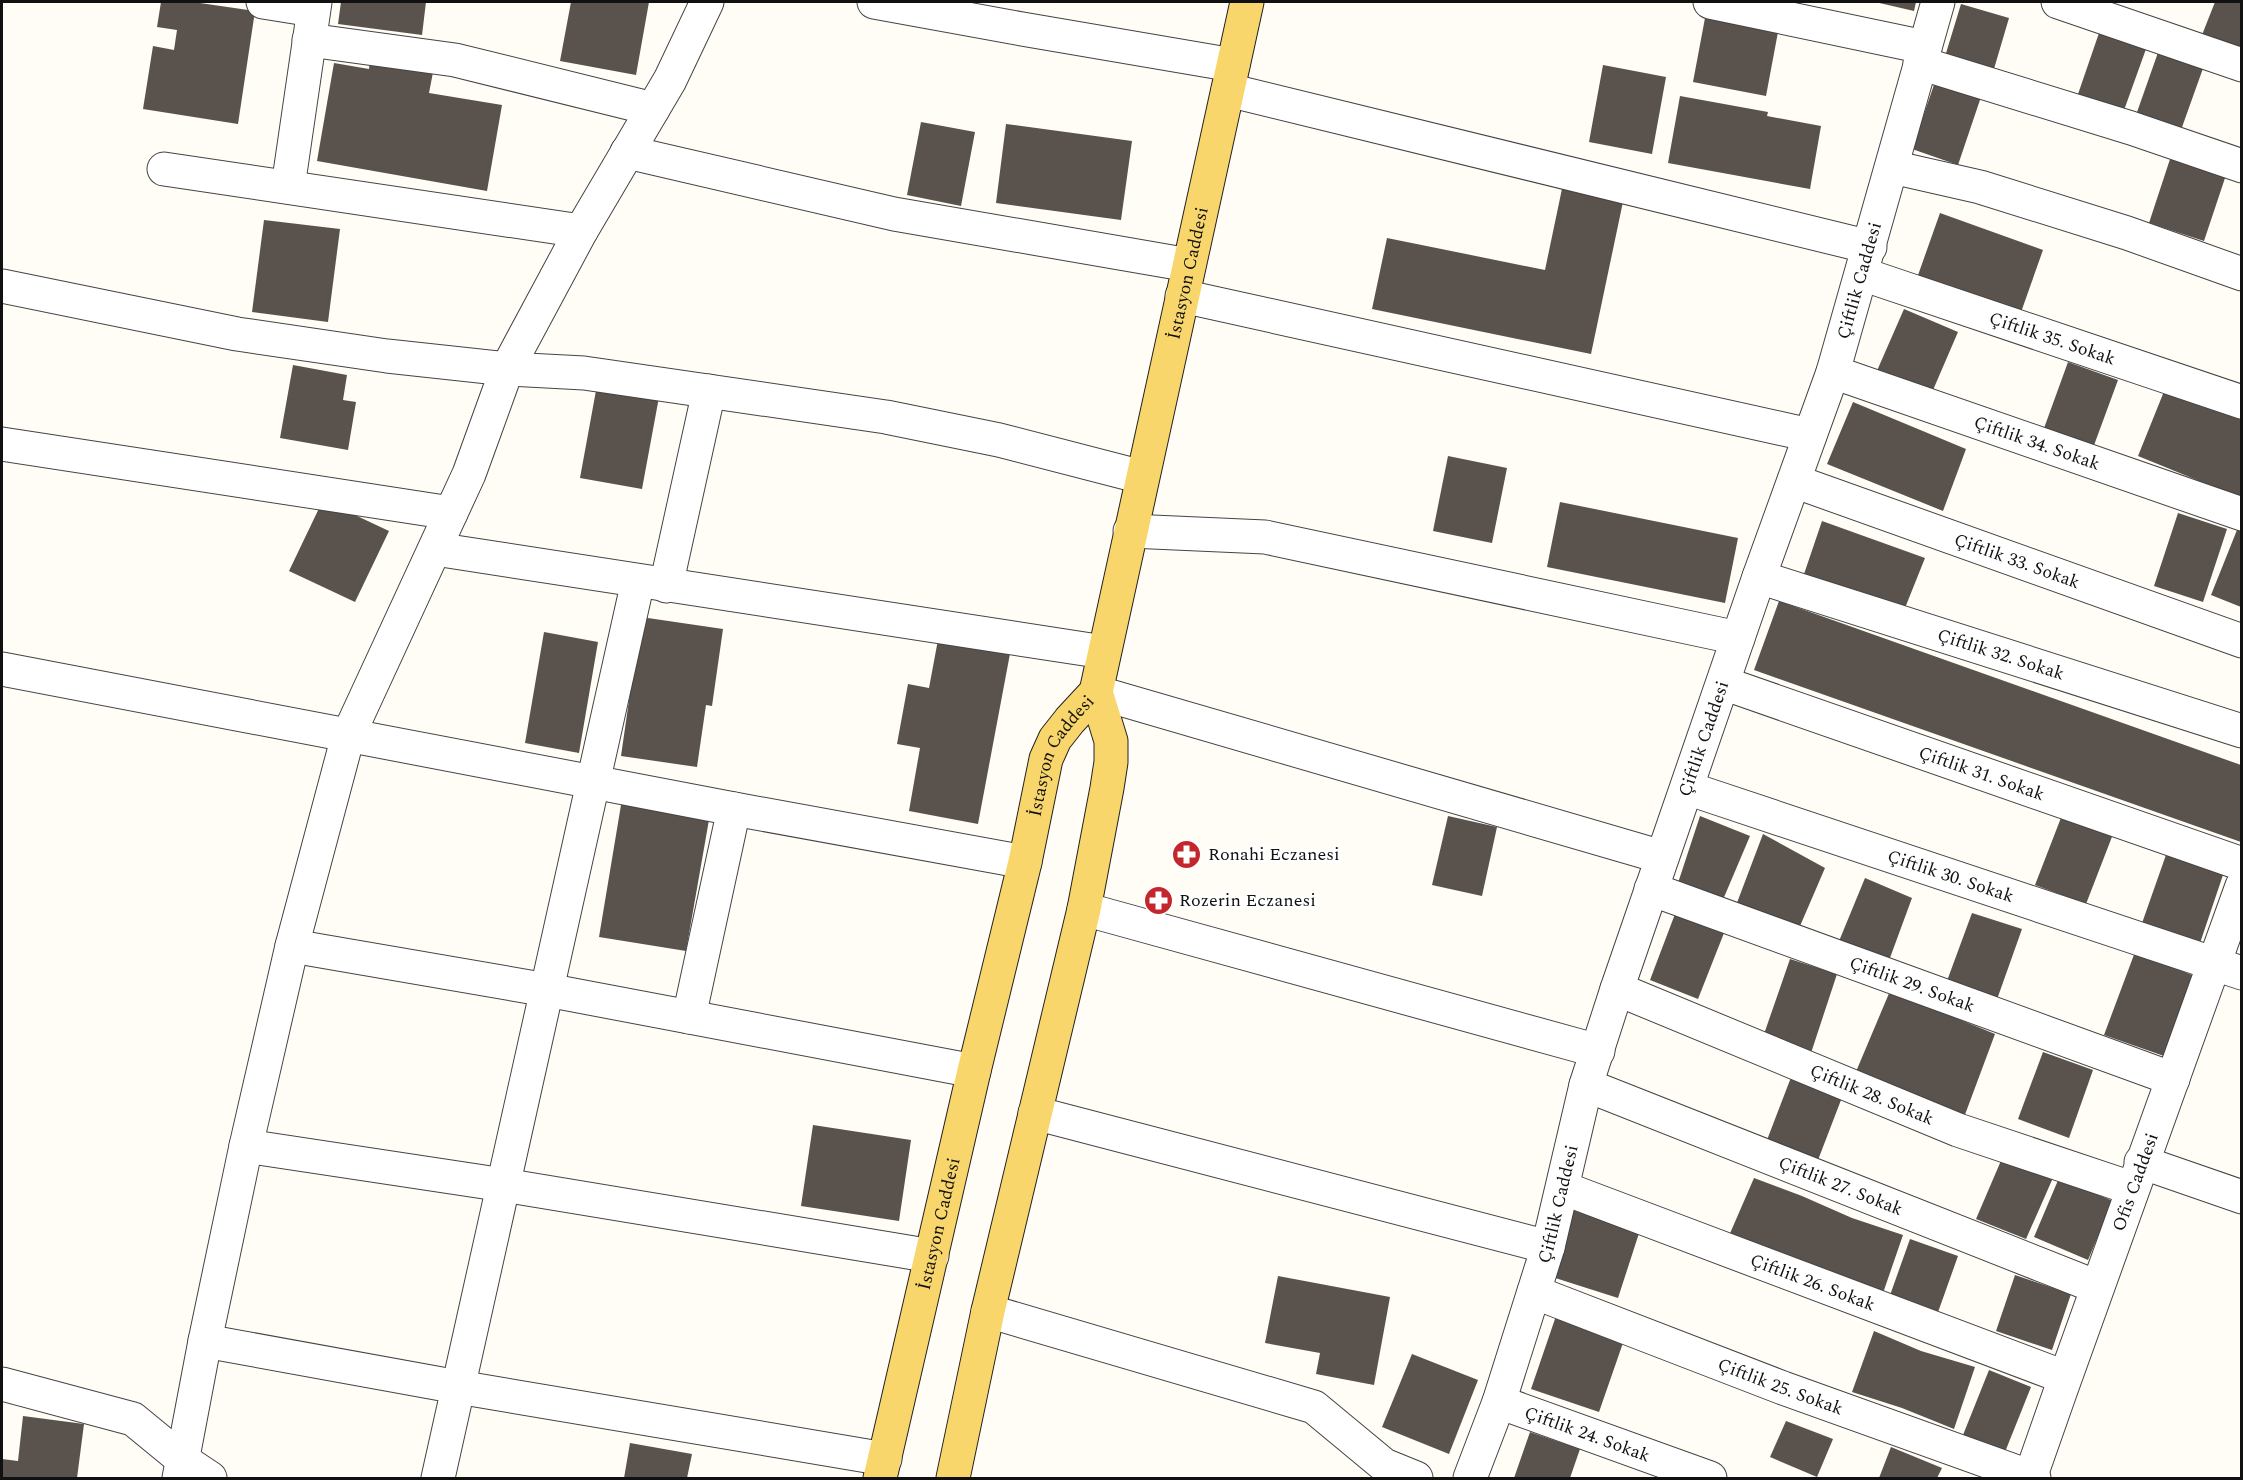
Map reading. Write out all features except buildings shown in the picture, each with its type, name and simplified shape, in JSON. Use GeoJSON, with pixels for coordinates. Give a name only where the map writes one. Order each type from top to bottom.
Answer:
{"type":"FeatureCollection","features":[{"type":"Feature","properties":{"kind":"main road","name":"İstasyon Caddesi"},"geometry":{"type":"LineString","coordinates":[[883,1469],[974,1071],[1025,862],[1046,759],[1055,739],[1096,692],[1247,2]]}},
{"type":"Feature","properties":{"kind":"main road"},"geometry":{"type":"LineString","coordinates":[[953,1479],[988,1311],[1084,909],[1111,762],[1111,741],[1096,692]]}},
{"type":"Feature","properties":{"kind":"street"},"geometry":{"type":"LineString","coordinates":[[263,2],[455,60],[653,109]]}},
{"type":"Feature","properties":{"kind":"street"},"geometry":{"type":"LineString","coordinates":[[181,1469],[246,1146],[292,946],[348,736],[469,474],[507,369],[581,231],[670,80],[707,2]]}},
{"type":"Feature","properties":{"kind":"street","name":"Çiftlik 35. Sokak"},"geometry":{"type":"LineString","coordinates":[[874,2],[1034,31],[1231,77],[1866,261],[2241,402]]}},
{"type":"Feature","properties":{"kind":"street"},"geometry":{"type":"LineString","coordinates":[[1710,2],[1922,55],[2241,166]]}},
{"type":"Feature","properties":{"kind":"street","name":"Çiftlik Caddesi"},"geometry":{"type":"LineString","coordinates":[[1470,1479],[1499,1402],[1548,1247],[1587,1085],[1617,989],[1759,577],[1833,372],[1938,2]]}},
{"type":"Feature","properties":{"kind":"street"},"geometry":{"type":"LineString","coordinates":[[2058,2],[2241,65]]}},
{"type":"Feature","properties":{"kind":"street"},"geometry":{"type":"LineString","coordinates":[[288,187],[312,17]]}},
{"type":"Feature","properties":{"kind":"street"},"geometry":{"type":"LineString","coordinates":[[627,152],[894,213],[1189,265]]}},
{"type":"Feature","properties":{"kind":"street"},"geometry":{"type":"LineString","coordinates":[[1892,167],[1980,187],[2127,233],[2241,274]]}},
{"type":"Feature","properties":{"kind":"street"},"geometry":{"type":"LineString","coordinates":[[164,169],[581,231]]}},
{"type":"Feature","properties":{"kind":"street"},"geometry":{"type":"LineString","coordinates":[[2,286],[237,334],[387,356],[507,369],[584,373],[886,417],[999,440],[1142,477]]}},
{"type":"Feature","properties":{"kind":"street"},"geometry":{"type":"LineString","coordinates":[[1182,296],[1810,435]]}},
{"type":"Feature","properties":{"kind":"street","name":"Çiftlik 34. Sokak"},"geometry":{"type":"LineString","coordinates":[[1833,372],[2241,514]]}},
{"type":"Feature","properties":{"kind":"street"},"geometry":{"type":"LineString","coordinates":[[438,1479],[594,783],[709,391]]}},
{"type":"Feature","properties":{"kind":"street"},"geometry":{"type":"LineString","coordinates":[[2,444],[451,513]]}},
{"type":"Feature","properties":{"kind":"street","name":"Çiftlik 33. Sokak"},"geometry":{"type":"LineString","coordinates":[[1794,481],[2241,641]]}},
{"type":"Feature","properties":{"kind":"street"},"geometry":{"type":"LineString","coordinates":[[1130,531],[1265,537],[1738,638]]}},
{"type":"Feature","properties":{"kind":"street"},"geometry":{"type":"LineString","coordinates":[[435,549],[1104,652]]}},
{"type":"Feature","properties":{"kind":"street","name":"Çiftlik 32. Sokak"},"geometry":{"type":"LineString","coordinates":[[1759,577],[2241,731]]}},
{"type":"Feature","properties":{"kind":"street"},"geometry":{"type":"LineString","coordinates":[[2,669],[594,783],[1025,862]]}},
{"type":"Feature","properties":{"kind":"street","name":"Çiftlik 31. Sokak"},"geometry":{"type":"LineString","coordinates":[[1723,683],[2241,864]]}},
{"type":"Feature","properties":{"kind":"street"},"geometry":{"type":"LineString","coordinates":[[1096,692],[1662,857]]}},
{"type":"Feature","properties":{"kind":"street","name":"Çiftlik 30. Sokak"},"geometry":{"type":"LineString","coordinates":[[1687,788],[2227,969]]}},
{"type":"Feature","properties":{"kind":"street"},"geometry":{"type":"LineString","coordinates":[[689,1017],[734,809]]}},
{"type":"Feature","properties":{"kind":"street","name":"Ofis Caddesi"},"geometry":{"type":"LineString","coordinates":[[2031,1478],[2064,1377],[2136,1175],[2173,1079],[2227,969],[2241,886]]}},
{"type":"Feature","properties":{"kind":"street","name":"Çiftlik 29. Sokak"},"geometry":{"type":"LineString","coordinates":[[1651,889],[2173,1079]]}},
{"type":"Feature","properties":{"kind":"street"},"geometry":{"type":"LineString","coordinates":[[1084,909],[1598,1051]]}},
{"type":"Feature","properties":{"kind":"street"},"geometry":{"type":"LineString","coordinates":[[292,946],[547,990],[974,1071]]}},
{"type":"Feature","properties":{"kind":"street","name":"Çiftlik 28. Sokak"},"geometry":{"type":"LineString","coordinates":[[1617,989],[1958,1130],[2136,1175],[2241,1197]]}},
{"type":"Feature","properties":{"kind":"street","name":"Çiftlik 27. Sokak"},"geometry":{"type":"LineString","coordinates":[[1587,1085],[2097,1287]]}},
{"type":"Feature","properties":{"kind":"street"},"geometry":{"type":"LineString","coordinates":[[1035,1113],[1548,1247]]}},
{"type":"Feature","properties":{"kind":"street"},"geometry":{"type":"LineString","coordinates":[[246,1146],[504,1185],[932,1257]]}},
{"type":"Feature","properties":{"kind":"street","name":"Çiftlik 26. Sokak"},"geometry":{"type":"LineString","coordinates":[[1563,1188],[2064,1377]]}},
{"type":"Feature","properties":{"kind":"street","name":"Çiftlik 25. Sokak"},"geometry":{"type":"LineString","coordinates":[[1534,1292],[1795,1392],[2031,1478]]}},
{"type":"Feature","properties":{"kind":"street"},"geometry":{"type":"LineString","coordinates":[[988,1311],[1314,1407],[1384,1465],[1416,1479]]}},
{"type":"Feature","properties":{"kind":"street"},"geometry":{"type":"LineString","coordinates":[[205,1341],[883,1469]]}},
{"type":"Feature","properties":{"kind":"street"},"geometry":{"type":"LineString","coordinates":[[2,1384],[133,1419],[181,1469],[210,1479]]}},
{"type":"Feature","properties":{"kind":"street","name":"Çiftlik 24. Sokak"},"geometry":{"type":"LineString","coordinates":[[1499,1402],[1710,1479]]}},
{"type":"Feature","properties":{"kind":"place","name":"Ronahi Eczanesi"},"geometry":{"type":"Point","coordinates":[1187,854]}},
{"type":"Feature","properties":{"kind":"place","name":"Rozerin Eczanesi"},"geometry":{"type":"Point","coordinates":[1158,900]}}]}
